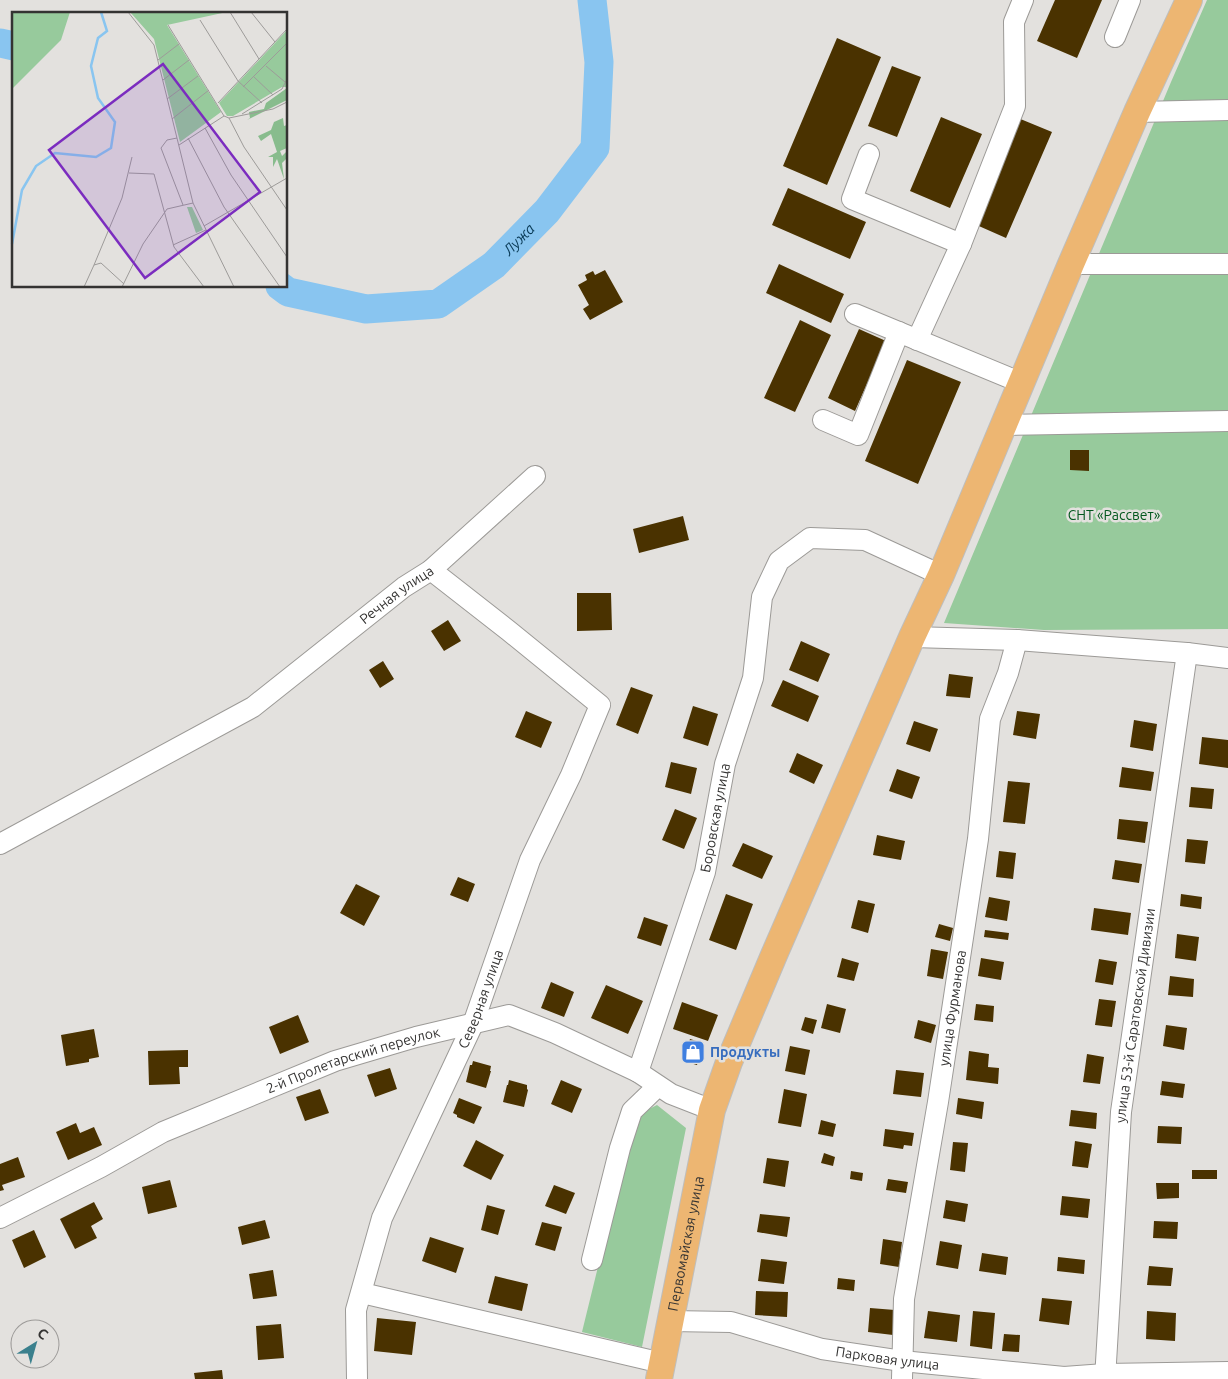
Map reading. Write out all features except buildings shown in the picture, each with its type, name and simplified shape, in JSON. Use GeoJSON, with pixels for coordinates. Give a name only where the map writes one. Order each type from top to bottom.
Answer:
{"type":"FeatureCollection","features":[{"type":"Feature","properties":{"kind":"main road","name":"Первомайская улица"},"geometry":{"type":"LineString","coordinates":[[660,1371],[712,1110],[729,1062],[912,637],[941,575],[1071,264],[1189,0]]}},
{"type":"Feature","properties":{"kind":"street"},"geometry":{"type":"LineString","coordinates":[[824,420],[858,435],[908,336],[961,244],[1016,106],[1014,22],[1023,0]]}},
{"type":"Feature","properties":{"kind":"street"},"geometry":{"type":"LineString","coordinates":[[1114,37],[1130,0]]}},
{"type":"Feature","properties":{"kind":"street"},"geometry":{"type":"LineString","coordinates":[[1138,112],[1228,110]]}},
{"type":"Feature","properties":{"kind":"street"},"geometry":{"type":"LineString","coordinates":[[869,154],[852,199],[961,244]]}},
{"type":"Feature","properties":{"kind":"street"},"geometry":{"type":"LineString","coordinates":[[1071,264],[1228,264]]}},
{"type":"Feature","properties":{"kind":"street"},"geometry":{"type":"LineString","coordinates":[[855,314],[1022,383]]}},
{"type":"Feature","properties":{"kind":"street"},"geometry":{"type":"LineString","coordinates":[[1004,425],[1228,421]]}},
{"type":"Feature","properties":{"kind":"street","name":"Речная улица"},"geometry":{"type":"LineString","coordinates":[[0,844],[253,707],[404,587],[431,570],[535,476]]}},
{"type":"Feature","properties":{"kind":"street","name":"Боровская улица"},"geometry":{"type":"LineString","coordinates":[[638,1072],[705,872],[725,764],[754,678],[762,597],[779,560],[810,538],[865,540],[941,575]]}},
{"type":"Feature","properties":{"kind":"street","name":"Северная улица"},"geometry":{"type":"LineString","coordinates":[[357,1379],[356,1310],[382,1218],[473,1024],[530,860],[572,775],[600,704],[431,570]]}},
{"type":"Feature","properties":{"kind":"street"},"geometry":{"type":"LineString","coordinates":[[912,637],[1017,640],[1188,653],[1228,658]]}},
{"type":"Feature","properties":{"kind":"street","name":"улица Фурманова"},"geometry":{"type":"LineString","coordinates":[[902,1370],[904,1299],[938,1102],[978,839],[990,719],[1008,674],[1017,640]]}},
{"type":"Feature","properties":{"kind":"street","name":"улица 53-й Саратовской Дивизии"},"geometry":{"type":"LineString","coordinates":[[1105,1377],[1121,1112],[1188,653]]}},
{"type":"Feature","properties":{"kind":"street","name":"2-й Пролетарский переулок"},"geometry":{"type":"LineString","coordinates":[[0,1218],[101,1167],[163,1132],[336,1061],[416,1037],[509,1015],[555,1033],[638,1072],[671,1094],[712,1110]]}},
{"type":"Feature","properties":{"kind":"street"},"geometry":{"type":"LineString","coordinates":[[592,1260],[620,1148],[632,1111],[658,1086]]}},
{"type":"Feature","properties":{"kind":"street"},"geometry":{"type":"LineString","coordinates":[[362,1293],[660,1371]]}},
{"type":"Feature","properties":{"kind":"street","name":"Парковая улица"},"geometry":{"type":"LineString","coordinates":[[670,1321],[731,1322],[902,1370],[1064,1377],[1228,1372]]}},
{"type":"Feature","properties":{"kind":"green space","name":"СНТ «Рассвет»"},"geometry":{"type":"Polygon","coordinates":[[[1207,0],[1228,0],[1228,629],[1044,630],[944,623],[1171,82],[1207,0]]]}},
{"type":"Feature","properties":{"kind":"green space"},"geometry":{"type":"Polygon","coordinates":[[[657,1105],[686,1128],[642,1347],[582,1332],[635,1116],[657,1105]]]}},
{"type":"Feature","properties":{"kind":"waterway","name":"Лужа"},"geometry":{"type":"LineString","coordinates":[[283,288],[288,292],[366,309],[438,304],[494,265],[547,211],[595,148],[599,62],[592,0]]}},
{"type":"Feature","properties":{"kind":"waterway","name":"Лужа"},"geometry":{"type":"LineString","coordinates":[[0,43],[12,46]]}},
{"type":"Feature","properties":{"kind":"place","name":"Продукты"},"geometry":{"type":"Point","coordinates":[693,1052]}}]}
